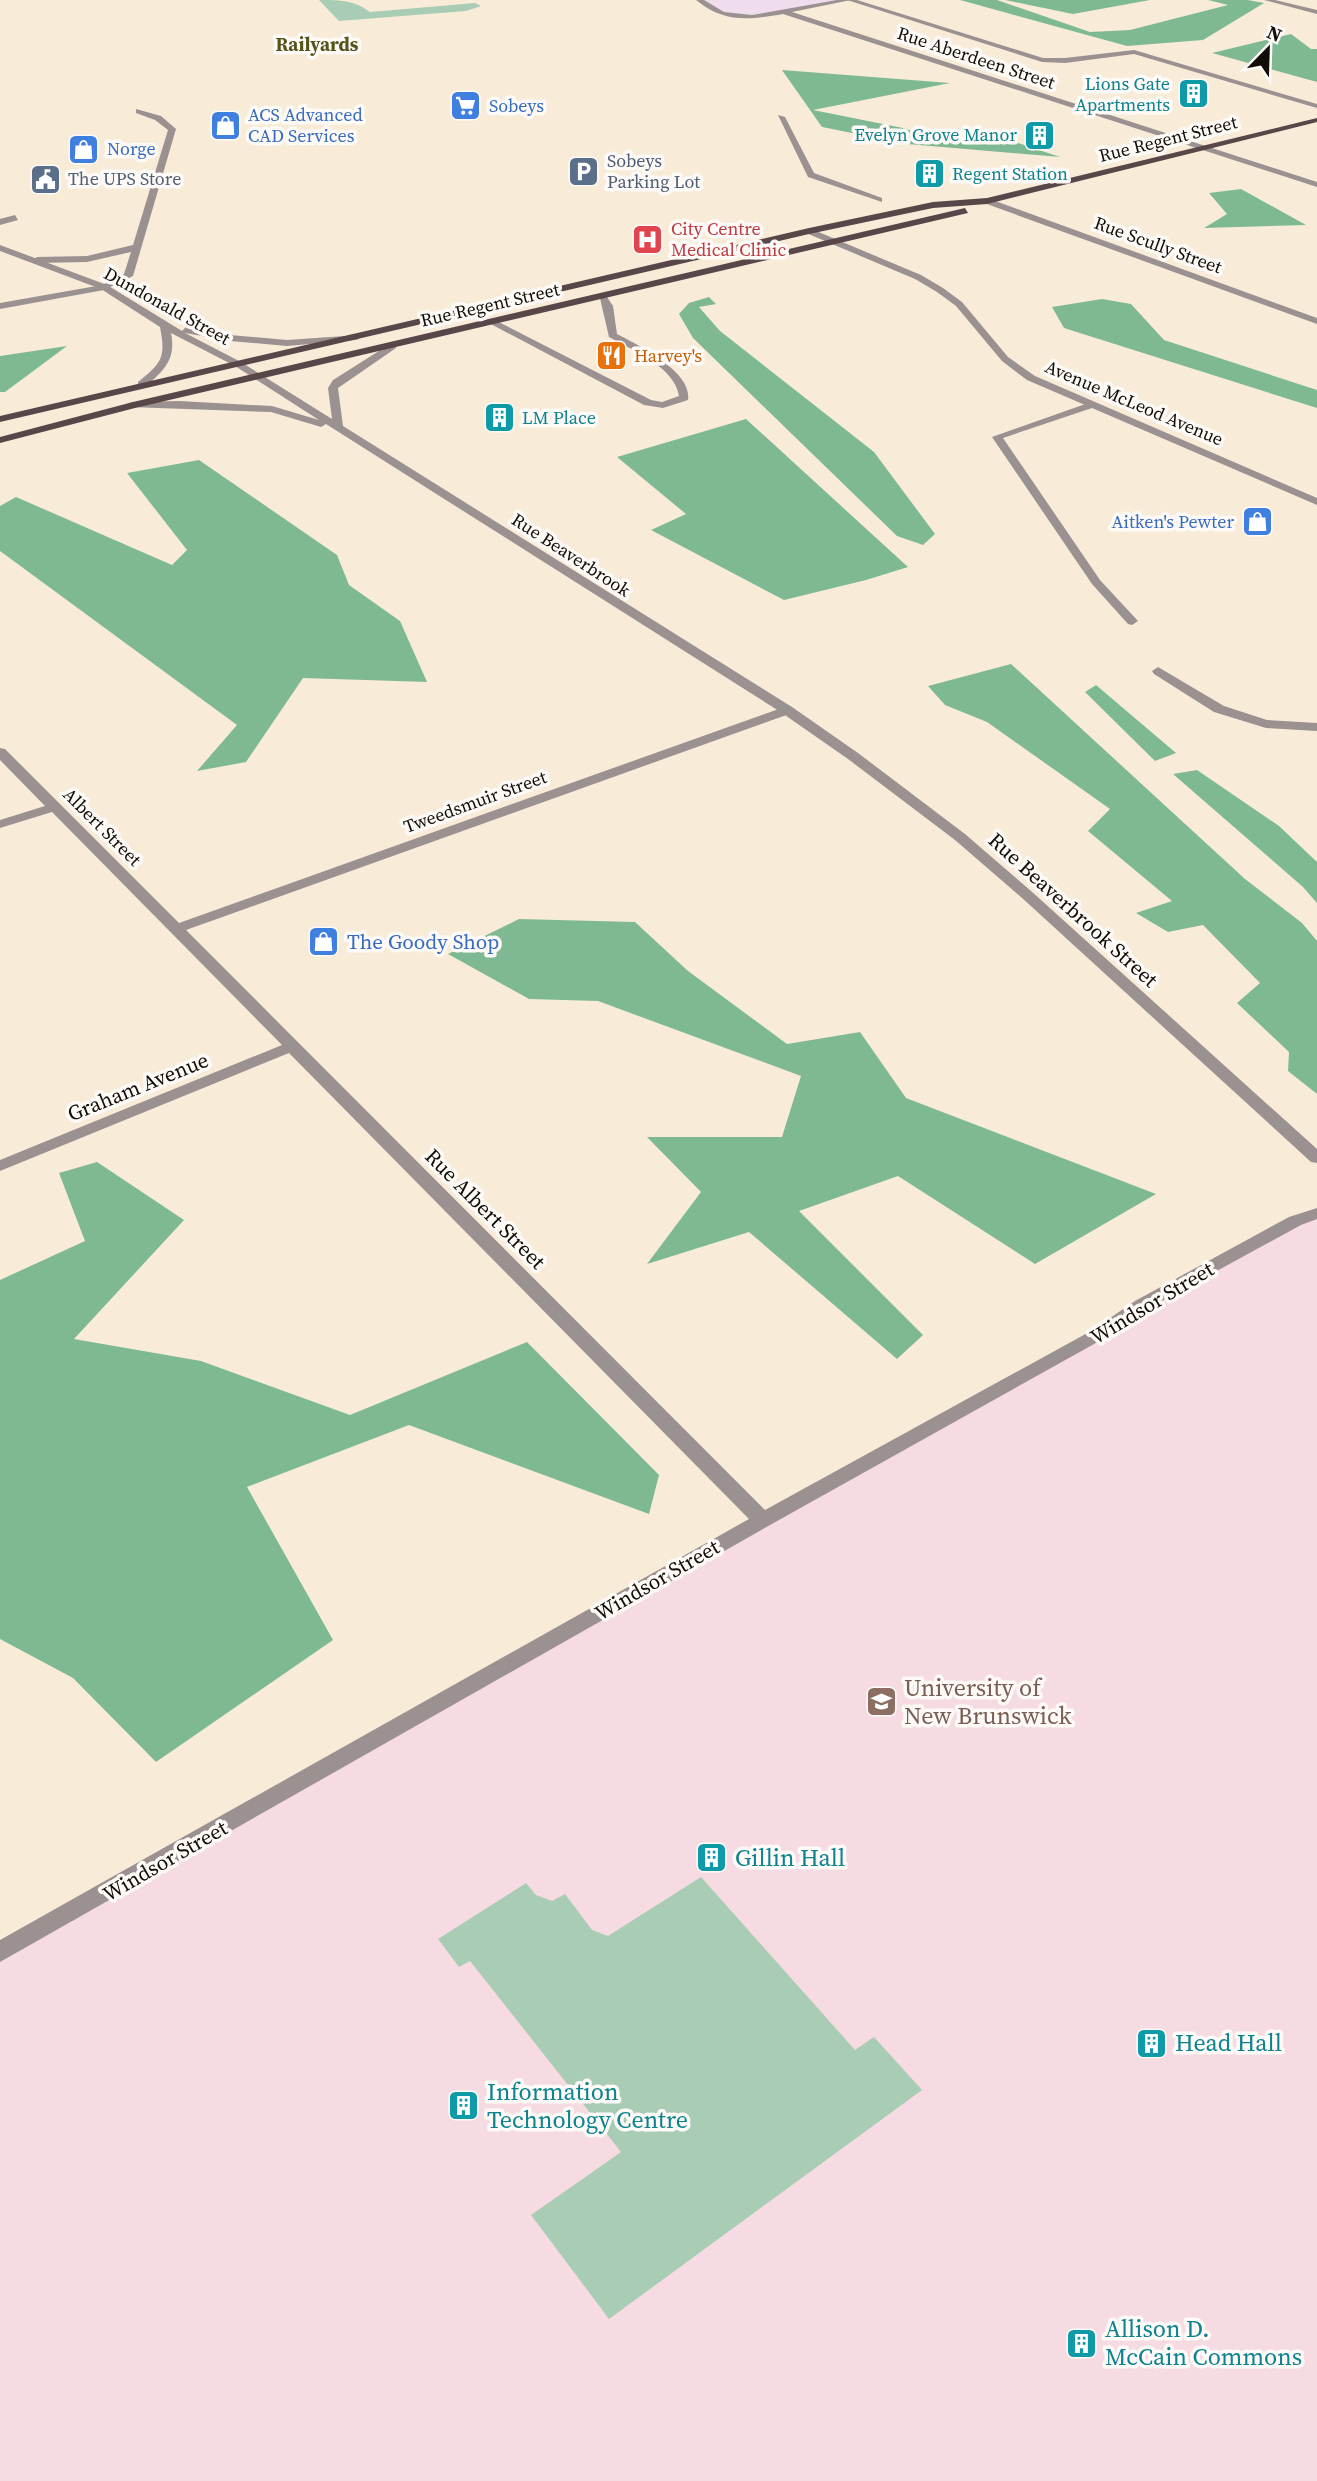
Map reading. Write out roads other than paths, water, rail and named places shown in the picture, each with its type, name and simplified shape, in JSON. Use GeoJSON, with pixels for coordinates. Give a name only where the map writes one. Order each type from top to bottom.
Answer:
{"type":"FeatureCollection","features":[{"type":"Feature","properties":{"kind":"main road","name":"Rue Regent Street"},"geometry":{"type":"LineString","coordinates":[[0,419],[809,231],[933,205],[987,201],[1317,120]]}},
{"type":"Feature","properties":{"kind":"main road","name":"Rue Regent Street"},"geometry":{"type":"LineString","coordinates":[[0,440],[133,405],[972,209],[987,201]]}},
{"type":"Feature","properties":{"kind":"street"},"geometry":{"type":"LineString","coordinates":[[699,0],[713,10],[736,17],[785,12],[849,0],[1042,60],[1061,61],[1114,52],[1134,52],[1317,106]]}},
{"type":"Feature","properties":{"kind":"street"},"geometry":{"type":"LineString","coordinates":[[1267,0],[1317,12]]}},
{"type":"Feature","properties":{"kind":"street","name":"Rue Aberdeen Street"},"geometry":{"type":"LineString","coordinates":[[785,12],[1317,185]]}},
{"type":"Feature","properties":{"kind":"street"},"geometry":{"type":"LineString","coordinates":[[0,306],[104,287],[128,275],[172,130],[158,118],[139,111]]}},
{"type":"Feature","properties":{"kind":"street"},"geometry":{"type":"LineString","coordinates":[[781,117],[811,175],[879,200]]}},
{"type":"Feature","properties":{"kind":"street","name":"Rue Scully Street"},"geometry":{"type":"LineString","coordinates":[[987,201],[1317,321]]}},
{"type":"Feature","properties":{"kind":"street"},"geometry":{"type":"LineString","coordinates":[[0,222],[15,218]]}},
{"type":"Feature","properties":{"kind":"street","name":"Avenue McLeod Avenue"},"geometry":{"type":"LineString","coordinates":[[809,231],[919,277],[940,290],[959,304],[1005,359],[1031,378],[1317,502]]}},
{"type":"Feature","properties":{"kind":"street"},"geometry":{"type":"LineString","coordinates":[[37,260],[68,262],[98,258],[136,247]]}},
{"type":"Feature","properties":{"kind":"street","name":"Dundonald Street"},"geometry":{"type":"LineString","coordinates":[[0,248],[104,287],[165,326],[259,377]]}},
{"type":"Feature","properties":{"kind":"street"},"geometry":{"type":"LineString","coordinates":[[492,322],[648,403],[663,405],[684,398],[683,388],[658,361],[612,335],[608,306],[602,296]]}},
{"type":"Feature","properties":{"kind":"street"},"geometry":{"type":"LineString","coordinates":[[142,384],[166,364],[170,352],[165,326],[230,338],[287,343],[364,336]]}},
{"type":"Feature","properties":{"kind":"street"},"geometry":{"type":"LineString","coordinates":[[133,405],[179,404],[272,409],[338,428],[333,388],[337,382],[393,346]]}},
{"type":"Feature","properties":{"kind":"street","name":"Rue Beaverbrook"},"geometry":{"type":"LineString","coordinates":[[259,377],[613,603],[787,710]]}},
{"type":"Feature","properties":{"kind":"street"},"geometry":{"type":"LineString","coordinates":[[1091,405],[997,437],[1096,582],[1132,621]]}},
{"type":"Feature","properties":{"kind":"street"},"geometry":{"type":"LineString","coordinates":[[1158,671],[1219,709],[1266,724],[1317,727]]}},
{"type":"Feature","properties":{"kind":"street","name":"Tweedsmuir Street"},"geometry":{"type":"LineString","coordinates":[[176,929],[787,710]]}},
{"type":"Feature","properties":{"kind":"street","name":"Rue Beaverbrook Street"},"geometry":{"type":"LineString","coordinates":[[787,710],[863,763],[960,837],[1317,1157]]}},
{"type":"Feature","properties":{"kind":"street","name":"Albert Street"},"geometry":{"type":"LineString","coordinates":[[0,752],[176,929]]}},
{"type":"Feature","properties":{"kind":"street"},"geometry":{"type":"LineString","coordinates":[[0,824],[55,807]]}},
{"type":"Feature","properties":{"kind":"street","name":"Rue Albert Street"},"geometry":{"type":"LineString","coordinates":[[176,929],[763,1520]]}},
{"type":"Feature","properties":{"kind":"street","name":"Graham Avenue"},"geometry":{"type":"LineString","coordinates":[[0,1166],[292,1046]]}},
{"type":"Feature","properties":{"kind":"street","name":"Windsor Street"},"geometry":{"type":"LineString","coordinates":[[0,1952],[763,1520],[1097,1335],[1165,1292],[1295,1221],[1317,1213]]}},
{"type":"Feature","properties":{"kind":"place","name":"Lions Gate Apartments"},"geometry":{"type":"Point","coordinates":[1193,94]}},
{"type":"Feature","properties":{"kind":"place","name":"Sobeys"},"geometry":{"type":"Point","coordinates":[466,106]}},
{"type":"Feature","properties":{"kind":"place","name":"ACS Advanced CAD Services"},"geometry":{"type":"Point","coordinates":[225,125]}},
{"type":"Feature","properties":{"kind":"place","name":"Evelyn Grove Manor"},"geometry":{"type":"Point","coordinates":[1040,135]}},
{"type":"Feature","properties":{"kind":"place","name":"Norge"},"geometry":{"type":"Point","coordinates":[84,149]}},
{"type":"Feature","properties":{"kind":"place","name":"Sobeys Parking Lot"},"geometry":{"type":"Point","coordinates":[584,171]}},
{"type":"Feature","properties":{"kind":"place","name":"Regent Station"},"geometry":{"type":"Point","coordinates":[929,174]}},
{"type":"Feature","properties":{"kind":"place","name":"The UPS Store"},"geometry":{"type":"Point","coordinates":[45,179]}},
{"type":"Feature","properties":{"kind":"place","name":"City Centre Medical Clinic"},"geometry":{"type":"Point","coordinates":[648,239]}},
{"type":"Feature","properties":{"kind":"place","name":"Harvey's"},"geometry":{"type":"Point","coordinates":[611,356]}},
{"type":"Feature","properties":{"kind":"place","name":"LM Place"},"geometry":{"type":"Point","coordinates":[499,418]}},
{"type":"Feature","properties":{"kind":"place","name":"Aitken's Pewter"},"geometry":{"type":"Point","coordinates":[1257,522]}},
{"type":"Feature","properties":{"kind":"place","name":"The Goody Shop"},"geometry":{"type":"Point","coordinates":[324,942]}},
{"type":"Feature","properties":{"kind":"place","name":"University of New Brunswick"},"geometry":{"type":"Point","coordinates":[881,1702]}},
{"type":"Feature","properties":{"kind":"place","name":"Gillin Hall"},"geometry":{"type":"Point","coordinates":[712,1858]}},
{"type":"Feature","properties":{"kind":"place","name":"Head Hall"},"geometry":{"type":"Point","coordinates":[1152,2043]}},
{"type":"Feature","properties":{"kind":"place","name":"Information Technology Centre"},"geometry":{"type":"Point","coordinates":[464,2106]}},
{"type":"Feature","properties":{"kind":"place","name":"Allison D. McCain Commons"},"geometry":{"type":"Point","coordinates":[1082,2343]}},
{"type":"Feature","properties":{"kind":"district","name":"Railyards"},"geometry":{"type":"Point","coordinates":[317,44]}}]}
